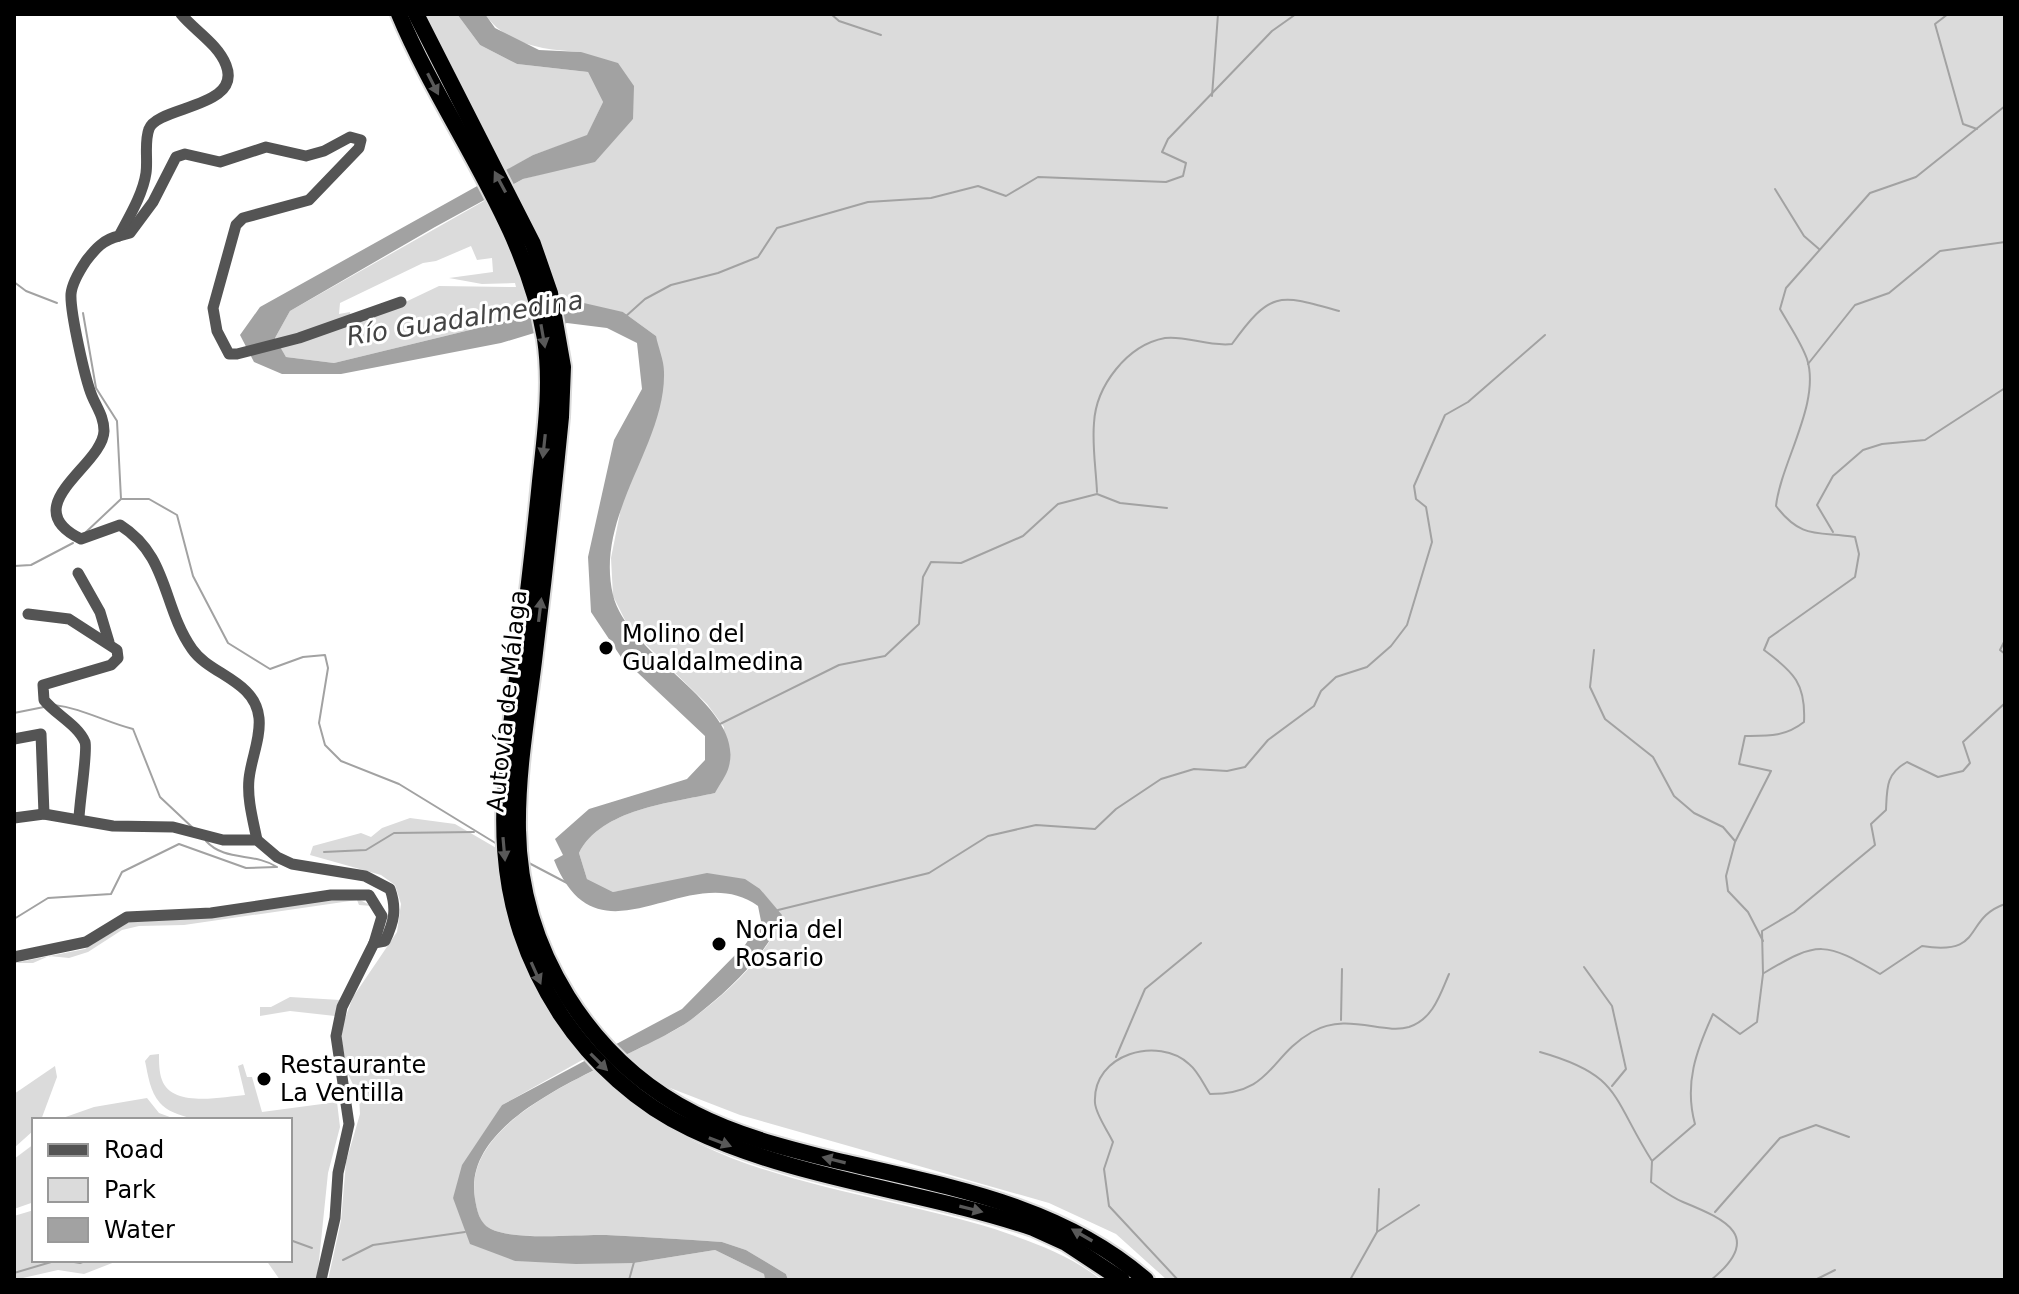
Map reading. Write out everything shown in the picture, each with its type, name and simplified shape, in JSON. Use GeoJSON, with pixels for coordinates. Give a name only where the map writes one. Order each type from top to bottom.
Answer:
{"type":"FeatureCollection","features":[{"type":"Feature","properties":{"kind":"highway","name":"Autovía de Málaga"},"geometry":{"type":"LineString","coordinates":[[399,14],[550,293],[556,368],[548,539],[512,771],[528,932],[549,968],[564,1005],[685,1126],[761,1156],[1033,1228],[1066,1243],[1122,1280]]}},
{"type":"Feature","properties":{"kind":"highway","name":"Autovía de Málaga"},"geometry":{"type":"LineString","coordinates":[[416,14],[477,154]]}},
{"type":"Feature","properties":{"kind":"highway","name":"Autovía de Málaga"},"geometry":{"type":"LineString","coordinates":[[656,1099],[764,1141],[996,1200],[1038,1215],[1071,1228],[1112,1252],[1146,1280]]}},
{"type":"Feature","properties":{"kind":"street"},"geometry":{"type":"LineString","coordinates":[[119,236],[146,176],[149,129],[160,116],[201,106],[224,85],[227,75],[226,64],[197,28],[181,14]]}},
{"type":"Feature","properties":{"kind":"street"},"geometry":{"type":"LineString","coordinates":[[257,840],[248,781],[259,717],[251,699],[236,681],[195,654],[179,629],[151,553],[137,536],[120,525],[81,539],[71,534],[59,517],[60,490],[98,451],[104,433],[102,417],[91,394],[71,294],[79,272],[95,250],[109,238],[130,233],[153,202],[176,157],[185,154],[220,162],[266,147],[306,156],[324,151],[350,137],[361,140],[359,148],[309,200],[243,218],[236,225],[213,308],[217,331],[229,354],[237,354],[299,338],[401,302]]}},
{"type":"Feature","properties":{"kind":"street"},"geometry":{"type":"LineString","coordinates":[[78,573],[100,612],[109,642],[118,658],[111,665],[43,685],[48,705],[84,741],[87,753],[80,783],[79,819]]}},
{"type":"Feature","properties":{"kind":"street"},"geometry":{"type":"LineString","coordinates":[[28,614],[69,619],[109,642]]}},
{"type":"Feature","properties":{"kind":"street"},"geometry":{"type":"LineString","coordinates":[[14,739],[41,734],[44,814]]}},
{"type":"Feature","properties":{"kind":"street"},"geometry":{"type":"LineString","coordinates":[[14,804],[15,818],[44,814],[113,826],[173,827],[223,840],[257,840],[292,864],[365,876],[390,889],[395,903],[393,923],[385,941],[374,943]]}},
{"type":"Feature","properties":{"kind":"street"},"geometry":{"type":"LineString","coordinates":[[14,957],[86,942],[127,917],[211,913],[353,893],[369,895],[382,916],[374,943],[342,1007],[336,1036],[349,1124],[338,1173],[335,1218],[321,1280]]}},
{"type":"Feature","properties":{"kind":"green space"},"geometry":{"type":"Polygon","coordinates":[[[427,14],[457,14],[480,45],[517,64],[588,72],[603,102],[587,136],[533,155],[506,171],[436,39],[427,14]]]}},
{"type":"Feature","properties":{"kind":"green space"},"geometry":{"type":"Polygon","coordinates":[[[485,14],[2005,14],[2005,1280],[1167,1280],[1116,1234],[1049,1203],[740,1115],[665,1086],[648,1111],[684,1136],[726,1156],[820,1186],[1009,1234],[1057,1253],[1101,1280],[788,1280],[786,1274],[746,1250],[722,1242],[606,1235],[515,1235],[487,1227],[479,1216],[475,1199],[478,1167],[495,1138],[522,1113],[556,1090],[666,1035],[705,1009],[756,960],[776,931],[782,916],[760,889],[642,887],[613,892],[587,879],[579,853],[589,838],[620,817],[715,793],[724,727],[707,704],[629,628],[613,596],[611,558],[622,503],[656,415],[656,336],[623,312],[532,309],[511,320],[334,363],[286,357],[280,347],[397,306],[439,286],[516,287],[515,283],[482,284],[449,278],[493,272],[492,258],[477,260],[471,246],[436,261],[423,263],[340,303],[339,314],[350,312],[351,318],[277,341],[275,338],[290,311],[523,179],[556,170],[633,119],[581,52],[541,48],[516,40],[494,25],[485,14]]]}},
{"type":"Feature","properties":{"kind":"green space"},"geometry":{"type":"Polygon","coordinates":[[[410,818],[455,824],[498,849],[526,960],[548,1008],[584,1059],[502,1105],[453,1198],[515,1261],[634,1263],[715,1250],[764,1274],[765,1280],[328,1280],[341,1221],[346,1162],[360,1114],[359,1097],[348,1074],[340,1032],[353,997],[397,932],[401,904],[395,885],[381,875],[310,855],[313,846],[361,833],[371,837],[382,828],[410,818]]]}},
{"type":"Feature","properties":{"kind":"green space"},"geometry":{"type":"Polygon","coordinates":[[[354,897],[372,906],[359,905],[357,900],[184,925],[139,926],[122,930],[88,952],[69,958],[49,956],[85,949],[128,922],[354,897]]]}},
{"type":"Feature","properties":{"kind":"green space"},"geometry":{"type":"Polygon","coordinates":[[[49,956],[33,963],[14,963],[49,956]]]}},
{"type":"Feature","properties":{"kind":"green space"},"geometry":{"type":"Polygon","coordinates":[[[290,997],[340,1000],[335,1016],[290,1011],[260,1016],[260,1007],[271,1007],[290,997]]]}},
{"type":"Feature","properties":{"kind":"green space"},"geometry":{"type":"Polygon","coordinates":[[[159,1054],[161,1077],[167,1089],[187,1098],[245,1095],[238,1066],[243,1064],[247,1077],[252,1077],[262,1112],[337,1102],[340,1127],[328,1173],[317,1280],[280,1280],[267,1262],[292,1262],[292,1118],[191,1118],[171,1111],[160,1103],[152,1089],[145,1061],[150,1055],[159,1054]]]}},
{"type":"Feature","properties":{"kind":"green space"},"geometry":{"type":"Polygon","coordinates":[[[55,1066],[57,1077],[42,1118],[32,1118],[32,1132],[14,1148],[14,1094],[55,1066]]]}},
{"type":"Feature","properties":{"kind":"green space"},"geometry":{"type":"Polygon","coordinates":[[[147,1098],[159,1113],[173,1118],[63,1118],[94,1107],[147,1098]]]}},
{"type":"Feature","properties":{"kind":"green space"},"geometry":{"type":"Polygon","coordinates":[[[32,1146],[32,1203],[14,1209],[14,1159],[32,1146]]]}},
{"type":"Feature","properties":{"kind":"green space"},"geometry":{"type":"Polygon","coordinates":[[[32,1211],[32,1262],[115,1262],[84,1274],[58,1270],[14,1280],[14,1216],[32,1211]]]}},
{"type":"Feature","properties":{"kind":"water"},"geometry":{"type":"Polygon","coordinates":[[[457,14],[485,14],[495,28],[539,50],[581,52],[618,63],[634,86],[633,119],[595,162],[523,179],[435,227],[290,311],[275,338],[286,357],[334,363],[511,320],[562,298],[623,312],[656,336],[664,367],[662,399],[613,537],[610,565],[613,595],[623,618],[640,639],[720,722],[729,744],[729,766],[715,793],[620,817],[589,838],[579,853],[587,879],[613,892],[707,873],[745,879],[760,889],[782,915],[776,930],[756,959],[732,985],[692,1019],[556,1090],[522,1113],[494,1138],[477,1167],[477,1207],[481,1220],[491,1229],[515,1235],[606,1235],[722,1242],[746,1250],[786,1274],[788,1280],[765,1280],[764,1274],[715,1250],[634,1263],[515,1261],[470,1244],[453,1198],[462,1165],[502,1105],[682,1009],[745,945],[761,921],[758,906],[731,894],[703,894],[620,911],[595,908],[573,892],[554,860],[563,855],[555,839],[589,809],[687,779],[705,760],[705,736],[621,657],[591,612],[588,557],[614,440],[642,389],[637,343],[607,328],[567,323],[501,343],[341,374],[282,374],[254,362],[240,335],[260,307],[533,155],[587,135],[603,102],[588,72],[517,64],[480,45],[457,14]]]}},
{"type":"Feature","properties":{"kind":"waterway"},"geometry":{"type":"LineString","coordinates":[[831,14],[839,21],[881,35]]}},
{"type":"Feature","properties":{"kind":"waterway"},"geometry":{"type":"LineString","coordinates":[[1212,96],[1218,14]]}},
{"type":"Feature","properties":{"kind":"waterway"},"geometry":{"type":"LineString","coordinates":[[625,317],[645,299],[671,285],[718,273],[758,257],[777,228],[868,202],[931,198],[978,186],[1006,196],[1038,177],[1166,182],[1183,176],[1186,163],[1162,152],[1168,139],[1272,31],[1296,14]]}},
{"type":"Feature","properties":{"kind":"waterway"},"geometry":{"type":"LineString","coordinates":[[1948,14],[1935,24],[1963,124],[1977,129]]}},
{"type":"Feature","properties":{"kind":"waterway"},"geometry":{"type":"LineString","coordinates":[[1763,941],[1748,912],[1728,891],[1726,876],[1735,842],[1771,771],[1739,764],[1745,736],[1783,733],[1804,722],[1803,698],[1796,680],[1764,650],[1769,638],[1855,577],[1859,554],[1855,537],[1803,529],[1785,517],[1776,506],[1805,413],[1810,376],[1807,359],[1780,309],[1786,288],[1870,193],[1916,177],[2005,106]]}},
{"type":"Feature","properties":{"kind":"waterway"},"geometry":{"type":"LineString","coordinates":[[1775,189],[1804,236],[1819,249]]}},
{"type":"Feature","properties":{"kind":"waterway"},"geometry":{"type":"LineString","coordinates":[[1808,364],[1855,305],[1889,293],[1940,251],[2005,242]]}},
{"type":"Feature","properties":{"kind":"waterway"},"geometry":{"type":"LineString","coordinates":[[14,282],[26,291],[57,303]]}},
{"type":"Feature","properties":{"kind":"waterway"},"geometry":{"type":"LineString","coordinates":[[1097,492],[1093,440],[1096,409],[1116,369],[1138,349],[1165,338],[1232,344],[1257,314],[1278,301],[1302,301],[1339,311]]}},
{"type":"Feature","properties":{"kind":"waterway"},"geometry":{"type":"LineString","coordinates":[[83,313],[96,388],[117,421],[121,499]]}},
{"type":"Feature","properties":{"kind":"waterway"},"geometry":{"type":"LineString","coordinates":[[778,910],[929,873],[988,836],[1036,825],[1095,829],[1116,809],[1161,779],[1194,769],[1227,771],[1245,767],[1268,740],[1314,706],[1321,691],[1336,677],[1367,667],[1391,646],[1407,625],[1432,542],[1426,507],[1416,499],[1414,486],[1445,415],[1468,402],[1545,335]]}},
{"type":"Feature","properties":{"kind":"waterway"},"geometry":{"type":"LineString","coordinates":[[1833,532],[1817,505],[1833,476],[1863,450],[1882,444],[1925,440],[2005,388]]}},
{"type":"Feature","properties":{"kind":"waterway"},"geometry":{"type":"LineString","coordinates":[[720,724],[839,665],[885,656],[919,624],[923,577],[931,562],[961,563],[1023,536],[1058,504],[1097,494],[1120,503],[1167,508]]}},
{"type":"Feature","properties":{"kind":"waterway"},"geometry":{"type":"LineString","coordinates":[[86,532],[121,499],[149,499],[177,515],[193,576],[228,643],[270,669],[303,657],[325,655],[328,668],[319,723],[325,745],[341,761],[399,784],[497,844]]}},
{"type":"Feature","properties":{"kind":"waterway"},"geometry":{"type":"LineString","coordinates":[[14,566],[31,565],[73,543]]}},
{"type":"Feature","properties":{"kind":"waterway"},"geometry":{"type":"LineString","coordinates":[[2005,640],[2000,650],[2005,654]]}},
{"type":"Feature","properties":{"kind":"waterway"},"geometry":{"type":"LineString","coordinates":[[1594,650],[1590,687],[1605,719],[1653,757],[1674,796],[1694,813],[1723,827],[1735,841]]}},
{"type":"Feature","properties":{"kind":"waterway"},"geometry":{"type":"LineString","coordinates":[[1711,1280],[1735,1252],[1737,1241],[1733,1232],[1725,1223],[1674,1198],[1651,1182],[1652,1161],[1695,1124],[1691,1081],[1701,1041],[1713,1014],[1740,1034],[1757,1022],[1763,974],[1762,931],[1794,912],[1875,845],[1871,824],[1886,810],[1888,788],[1895,771],[1907,762],[1938,777],[1963,771],[1970,763],[1963,742],[2005,703]]}},
{"type":"Feature","properties":{"kind":"waterway"},"geometry":{"type":"LineString","coordinates":[[54,705],[133,729],[160,797],[193,828]]}},
{"type":"Feature","properties":{"kind":"waterway"},"geometry":{"type":"LineString","coordinates":[[14,713],[44,707]]}},
{"type":"Feature","properties":{"kind":"waterway"},"geometry":{"type":"LineString","coordinates":[[324,852],[366,850],[394,833],[474,832]]}},
{"type":"Feature","properties":{"kind":"waterway"},"geometry":{"type":"LineString","coordinates":[[206,841],[222,852],[268,862],[277,867]]}},
{"type":"Feature","properties":{"kind":"waterway"},"geometry":{"type":"LineString","coordinates":[[14,919],[48,898],[111,894],[122,872],[179,844],[246,868],[276,867]]}},
{"type":"Feature","properties":{"kind":"waterway"},"geometry":{"type":"LineString","coordinates":[[527,862],[567,883]]}},
{"type":"Feature","properties":{"kind":"waterway"},"geometry":{"type":"LineString","coordinates":[[1764,973],[1810,950],[1822,949],[1846,956],[1880,974],[1922,946],[1942,948],[1965,941],[1983,918],[2005,904]]}},
{"type":"Feature","properties":{"kind":"waterway"},"geometry":{"type":"LineString","coordinates":[[1116,1057],[1145,989],[1201,943]]}},
{"type":"Feature","properties":{"kind":"waterway"},"geometry":{"type":"LineString","coordinates":[[1584,967],[1612,1006],[1626,1069],[1612,1086]]}},
{"type":"Feature","properties":{"kind":"waterway"},"geometry":{"type":"LineString","coordinates":[[1341,1020],[1342,969]]}},
{"type":"Feature","properties":{"kind":"waterway"},"geometry":{"type":"LineString","coordinates":[[1178,1280],[1109,1206],[1104,1169],[1113,1142],[1095,1103],[1097,1086],[1104,1072],[1130,1054],[1161,1051],[1189,1064],[1210,1094],[1246,1088],[1259,1081],[1298,1042],[1325,1026],[1351,1024],[1399,1029],[1417,1023],[1435,1005],[1449,974]]}},
{"type":"Feature","properties":{"kind":"waterway"},"geometry":{"type":"LineString","coordinates":[[1540,1052],[1566,1061],[1600,1079],[1620,1104],[1652,1161]]}},
{"type":"Feature","properties":{"kind":"waterway"},"geometry":{"type":"LineString","coordinates":[[1715,1212],[1780,1138],[1816,1125],[1849,1137]]}},
{"type":"Feature","properties":{"kind":"waterway"},"geometry":{"type":"LineString","coordinates":[[1350,1280],[1377,1232],[1379,1189]]}},
{"type":"Feature","properties":{"kind":"waterway"},"geometry":{"type":"LineString","coordinates":[[1377,1232],[1419,1205]]}},
{"type":"Feature","properties":{"kind":"waterway"},"geometry":{"type":"LineString","coordinates":[[343,1260],[373,1245],[465,1232]]}},
{"type":"Feature","properties":{"kind":"waterway"},"geometry":{"type":"LineString","coordinates":[[292,1241],[312,1248]]}},
{"type":"Feature","properties":{"kind":"waterway"},"geometry":{"type":"LineString","coordinates":[[14,1273],[51,1262]]}},
{"type":"Feature","properties":{"kind":"waterway"},"geometry":{"type":"LineString","coordinates":[[74,1262],[83,1262]]}},
{"type":"Feature","properties":{"kind":"waterway"},"geometry":{"type":"LineString","coordinates":[[629,1280],[634,1262]]}},
{"type":"Feature","properties":{"kind":"waterway"},"geometry":{"type":"LineString","coordinates":[[1815,1280],[1835,1270]]}},
{"type":"Feature","properties":{"kind":"place","name":"Molino del Gualdalmedina"},"geometry":{"type":"Point","coordinates":[606,648]}},
{"type":"Feature","properties":{"kind":"place","name":"Noria del Rosario"},"geometry":{"type":"Point","coordinates":[719,944]}},
{"type":"Feature","properties":{"kind":"place","name":"Restaurante La Ventilla"},"geometry":{"type":"Point","coordinates":[264,1079]}},
{"type":"Feature","properties":{"kind":"water label","name":"Río Guadalmedina"},"geometry":{"type":"Point","coordinates":[465,318]}}]}
